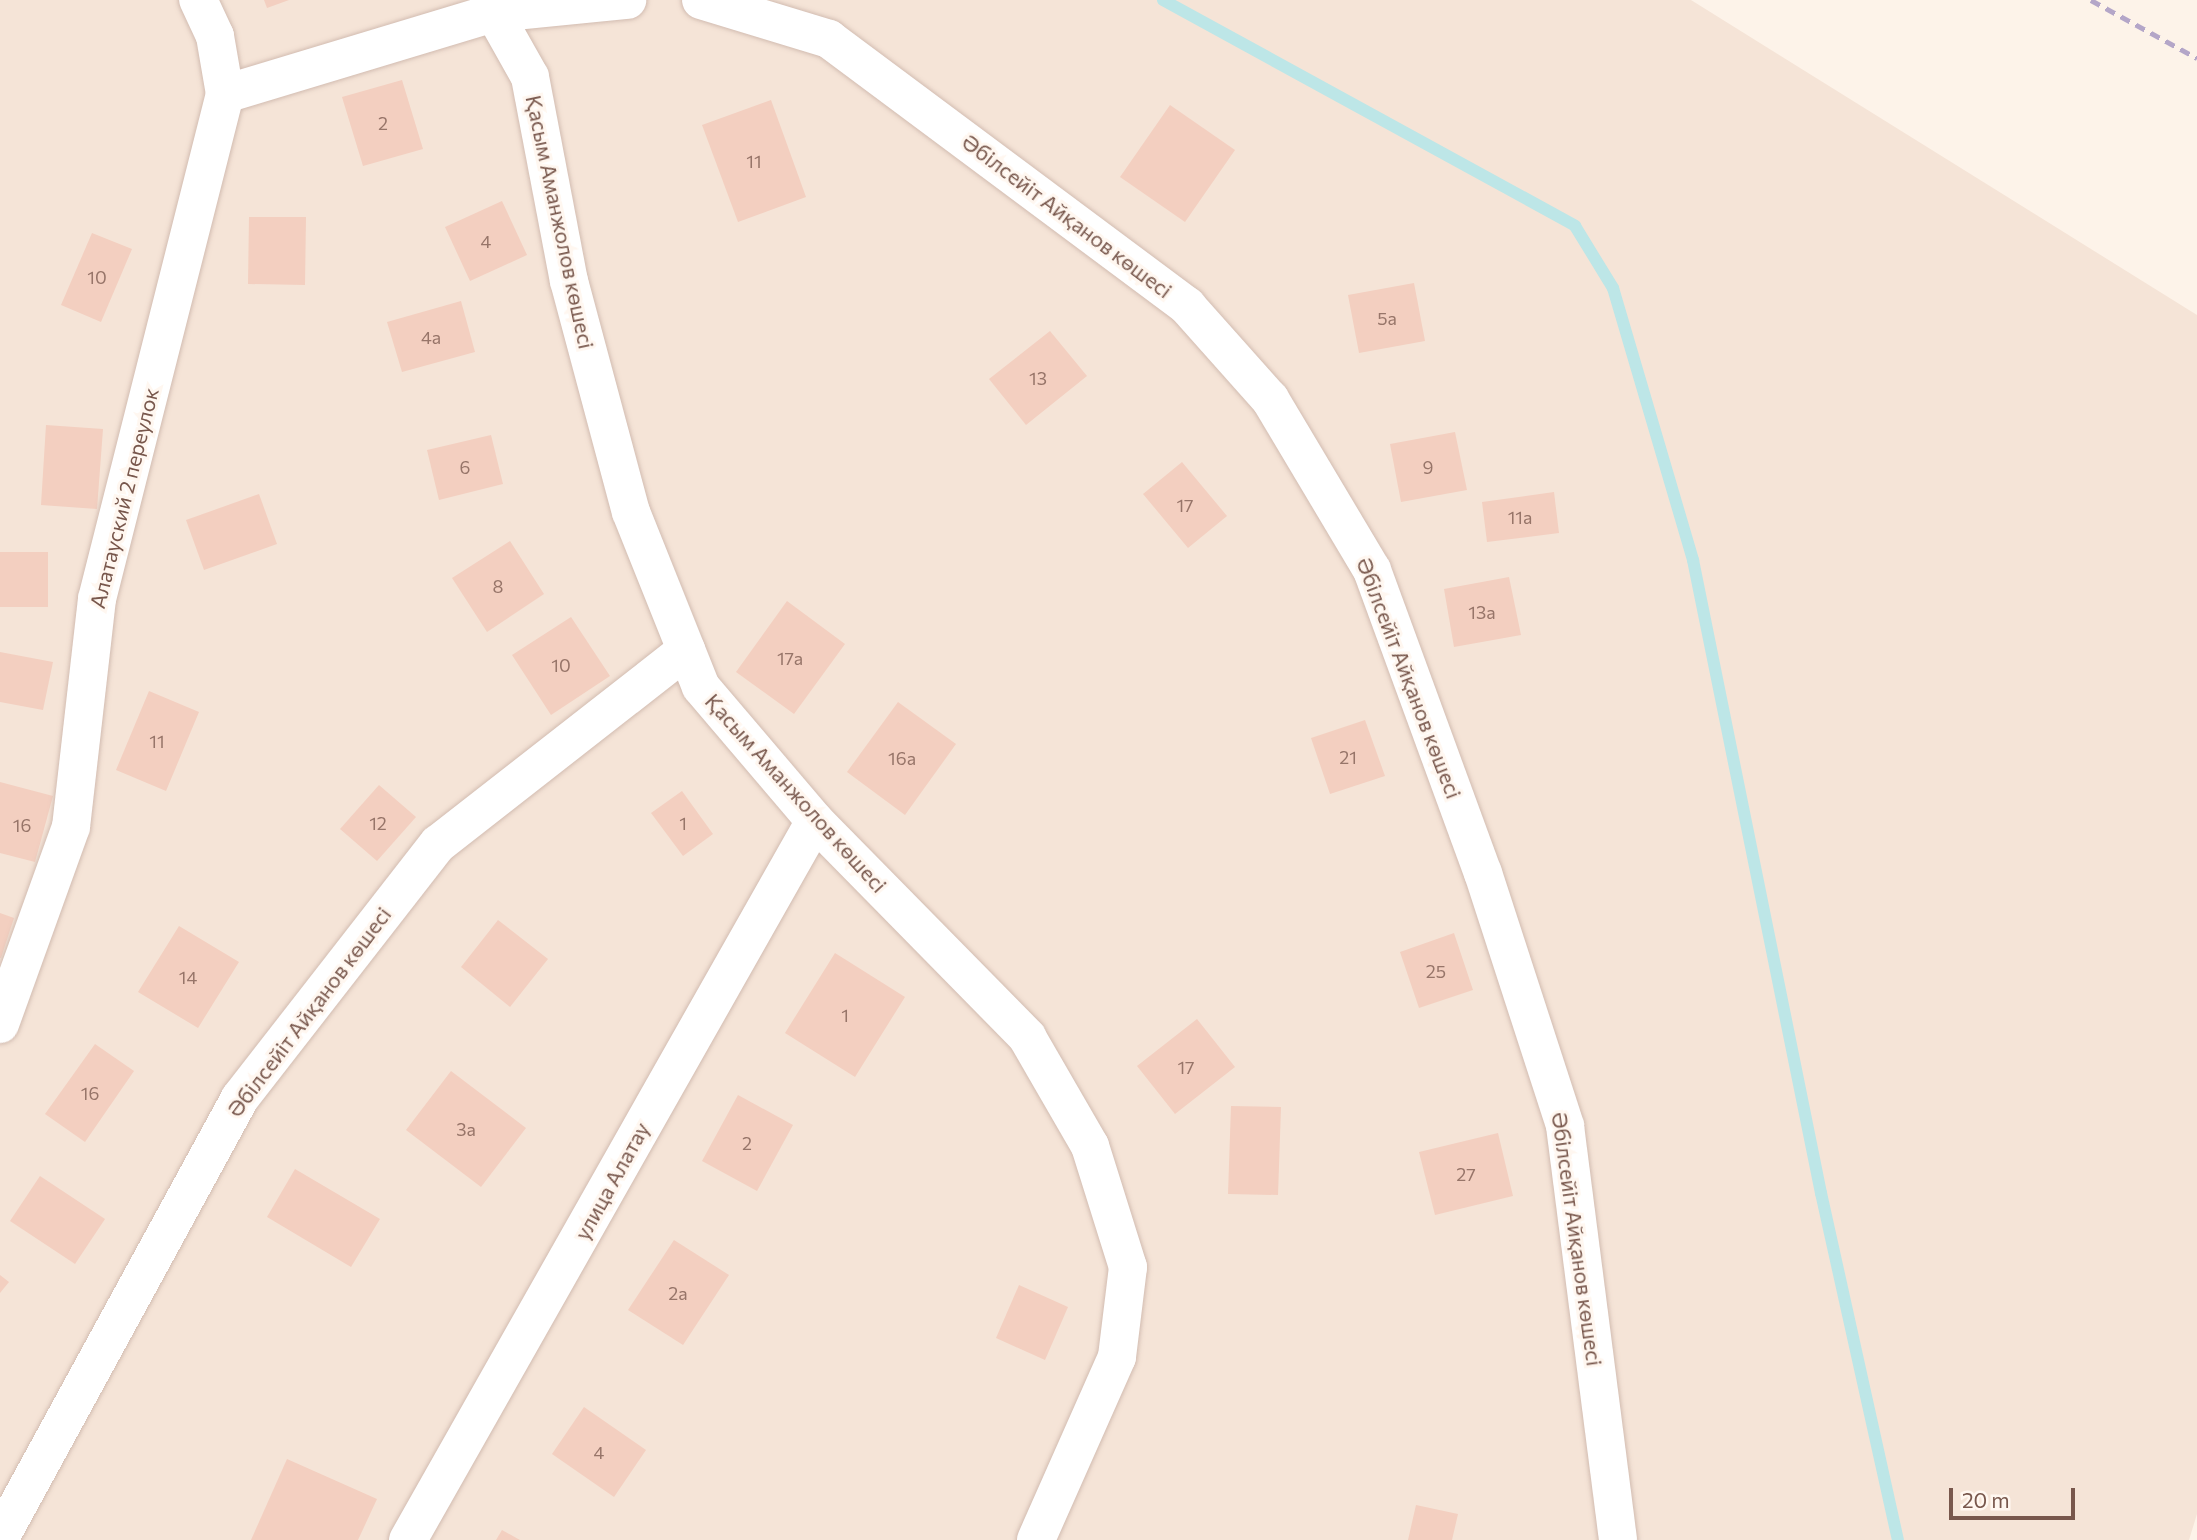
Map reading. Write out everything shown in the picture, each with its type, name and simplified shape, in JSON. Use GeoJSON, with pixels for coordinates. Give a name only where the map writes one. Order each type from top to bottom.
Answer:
{"type":"FeatureCollection","features":[{"type":"Feature","properties":{"kind":"street"},"geometry":{"type":"LineString","coordinates":[[198,0],[215,36],[225,94],[494,13],[627,0]]}},
{"type":"Feature","properties":{"kind":"street","name":"Әбілсейіт Айқанов көшесі"},"geometry":{"type":"LineString","coordinates":[[701,0],[829,39],[1187,306],[1270,399],[1372,570],[1483,873],[1565,1126],[1618,1540]]}},
{"type":"Feature","properties":{"kind":"street","name":"Қасым Аманжолов көшесі"},"geometry":{"type":"LineString","coordinates":[[494,13],[530,77],[569,281],[631,512],[701,687],[815,821],[1027,1037],[1090,1146],[1128,1267],[1117,1357],[1035,1540]]}},
{"type":"Feature","properties":{"kind":"street","name":"Алатауский 2 переулок"},"geometry":{"type":"LineString","coordinates":[[0,1024],[71,827],[97,599],[225,94]]}},
{"type":"Feature","properties":{"kind":"street","name":"Әбілсейіт Айқанов көшесі"},"geometry":{"type":"LineString","coordinates":[[0,1538],[240,1098],[438,844],[686,650]]}},
{"type":"Feature","properties":{"kind":"street","name":"улица Алатау"},"geometry":{"type":"LineString","coordinates":[[408,1540],[815,821]]}},
{"type":"Feature","properties":{"kind":"shaded area"},"geometry":{"type":"Polygon","coordinates":[[[0,0],[1691,0],[2197,315],[2197,1514],[2189,1540],[0,1540],[0,0]]]}},
{"type":"Feature","properties":{"kind":"building"},"geometry":{"type":"Polygon","coordinates":[[[264,0],[289,0],[267,8],[264,0]]]}},
{"type":"Feature","properties":{"kind":"building"},"geometry":{"type":"Polygon","coordinates":[[[402,80],[423,149],[363,166],[342,97],[402,80]]]}},
{"type":"Feature","properties":{"kind":"building"},"geometry":{"type":"Polygon","coordinates":[[[771,100],[806,197],[738,222],[702,125],[771,100]]]}},
{"type":"Feature","properties":{"kind":"building"},"geometry":{"type":"Polygon","coordinates":[[[1170,105],[1235,150],[1185,222],[1120,177],[1170,105]]]}},
{"type":"Feature","properties":{"kind":"building"},"geometry":{"type":"Polygon","coordinates":[[[502,201],[527,255],[470,281],[445,227],[502,201]]]}},
{"type":"Feature","properties":{"kind":"building"},"geometry":{"type":"Polygon","coordinates":[[[249,217],[306,217],[305,285],[248,284],[249,217]]]}},
{"type":"Feature","properties":{"kind":"building"},"geometry":{"type":"Polygon","coordinates":[[[92,233],[132,249],[101,322],[61,305],[92,233]]]}},
{"type":"Feature","properties":{"kind":"building"},"geometry":{"type":"Polygon","coordinates":[[[1414,283],[1425,341],[1359,353],[1348,295],[1414,283]]]}},
{"type":"Feature","properties":{"kind":"building"},"geometry":{"type":"Polygon","coordinates":[[[461,301],[475,352],[402,372],[387,322],[461,301]]]}},
{"type":"Feature","properties":{"kind":"building"},"geometry":{"type":"Polygon","coordinates":[[[1050,331],[1087,376],[1026,425],[989,379],[1050,331]]]}},
{"type":"Feature","properties":{"kind":"building"},"geometry":{"type":"Polygon","coordinates":[[[46,425],[103,429],[97,509],[41,505],[46,425]]]}},
{"type":"Feature","properties":{"kind":"building"},"geometry":{"type":"Polygon","coordinates":[[[1455,432],[1467,490],[1401,502],[1390,444],[1455,432]]]}},
{"type":"Feature","properties":{"kind":"building"},"geometry":{"type":"Polygon","coordinates":[[[491,435],[503,484],[439,500],[427,450],[491,435]]]}},
{"type":"Feature","properties":{"kind":"building"},"geometry":{"type":"Polygon","coordinates":[[[1182,462],[1227,516],[1188,548],[1143,494],[1182,462]]]}},
{"type":"Feature","properties":{"kind":"building"},"geometry":{"type":"Polygon","coordinates":[[[1554,492],[1559,533],[1487,542],[1482,502],[1554,492]]]}},
{"type":"Feature","properties":{"kind":"building"},"geometry":{"type":"Polygon","coordinates":[[[259,494],[277,544],[204,570],[186,520],[259,494]]]}},
{"type":"Feature","properties":{"kind":"building"},"geometry":{"type":"Polygon","coordinates":[[[510,541],[544,594],[487,632],[452,578],[510,541]]]}},
{"type":"Feature","properties":{"kind":"building"},"geometry":{"type":"Polygon","coordinates":[[[0,552],[48,552],[48,607],[0,607],[0,552]]]}},
{"type":"Feature","properties":{"kind":"building"},"geometry":{"type":"Polygon","coordinates":[[[1509,577],[1521,635],[1454,647],[1444,589],[1509,577]]]}},
{"type":"Feature","properties":{"kind":"building"},"geometry":{"type":"Polygon","coordinates":[[[787,601],[845,644],[794,714],[736,672],[787,601]]]}},
{"type":"Feature","properties":{"kind":"building"},"geometry":{"type":"Polygon","coordinates":[[[571,617],[610,676],[551,715],[512,655],[571,617]]]}},
{"type":"Feature","properties":{"kind":"building"},"geometry":{"type":"Polygon","coordinates":[[[0,652],[53,662],[43,710],[0,702],[0,652]]]}},
{"type":"Feature","properties":{"kind":"building"},"geometry":{"type":"Polygon","coordinates":[[[149,691],[199,712],[166,791],[116,770],[149,691]]]}},
{"type":"Feature","properties":{"kind":"building"},"geometry":{"type":"Polygon","coordinates":[[[898,702],[956,744],[905,815],[847,772],[898,702]]]}},
{"type":"Feature","properties":{"kind":"building"},"geometry":{"type":"Polygon","coordinates":[[[1365,720],[1385,776],[1330,794],[1311,738],[1365,720]]]}},
{"type":"Feature","properties":{"kind":"building"},"geometry":{"type":"Polygon","coordinates":[[[0,782],[53,796],[35,862],[0,853],[0,782]]]}},
{"type":"Feature","properties":{"kind":"building"},"geometry":{"type":"Polygon","coordinates":[[[379,785],[416,817],[377,861],[340,829],[379,785]]]}},
{"type":"Feature","properties":{"kind":"building"},"geometry":{"type":"Polygon","coordinates":[[[682,791],[713,834],[683,856],[651,813],[682,791]]]}},
{"type":"Feature","properties":{"kind":"building"},"geometry":{"type":"Polygon","coordinates":[[[0,913],[14,918],[1,958],[0,958],[0,913]]]}},
{"type":"Feature","properties":{"kind":"building"},"geometry":{"type":"Polygon","coordinates":[[[498,920],[548,959],[510,1007],[461,967],[498,920]]]}},
{"type":"Feature","properties":{"kind":"building"},"geometry":{"type":"Polygon","coordinates":[[[179,926],[239,962],[198,1028],[138,992],[179,926]]]}},
{"type":"Feature","properties":{"kind":"building"},"geometry":{"type":"Polygon","coordinates":[[[1454,933],[1473,990],[1419,1008],[1400,952],[1454,933]]]}},
{"type":"Feature","properties":{"kind":"building"},"geometry":{"type":"Polygon","coordinates":[[[835,953],[905,997],[855,1077],[785,1033],[835,953]]]}},
{"type":"Feature","properties":{"kind":"building"},"geometry":{"type":"Polygon","coordinates":[[[1197,1019],[1235,1067],[1175,1114],[1137,1066],[1197,1019]]]}},
{"type":"Feature","properties":{"kind":"building"},"geometry":{"type":"Polygon","coordinates":[[[95,1044],[134,1071],[85,1142],[45,1114],[95,1044]]]}},
{"type":"Feature","properties":{"kind":"building"},"geometry":{"type":"Polygon","coordinates":[[[451,1071],[526,1128],[481,1187],[406,1130],[451,1071]]]}},
{"type":"Feature","properties":{"kind":"building"},"geometry":{"type":"Polygon","coordinates":[[[738,1095],[793,1125],[757,1191],[702,1161],[738,1095]]]}},
{"type":"Feature","properties":{"kind":"building"},"geometry":{"type":"Polygon","coordinates":[[[1231,1106],[1281,1107],[1278,1195],[1228,1194],[1231,1106]]]}},
{"type":"Feature","properties":{"kind":"building"},"geometry":{"type":"Polygon","coordinates":[[[1498,1133],[1513,1196],[1435,1215],[1419,1152],[1498,1133]]]}},
{"type":"Feature","properties":{"kind":"building"},"geometry":{"type":"Polygon","coordinates":[[[295,1169],[380,1219],[351,1267],[267,1217],[295,1169]]]}},
{"type":"Feature","properties":{"kind":"building"},"geometry":{"type":"Polygon","coordinates":[[[40,1176],[105,1219],[75,1264],[10,1221],[40,1176]]]}},
{"type":"Feature","properties":{"kind":"building"},"geometry":{"type":"Polygon","coordinates":[[[674,1240],[729,1275],[683,1345],[628,1310],[674,1240]]]}},
{"type":"Feature","properties":{"kind":"building"},"geometry":{"type":"Polygon","coordinates":[[[0,1275],[9,1282],[0,1293],[0,1275]]]}},
{"type":"Feature","properties":{"kind":"building"},"geometry":{"type":"Polygon","coordinates":[[[1019,1285],[1068,1307],[1045,1360],[996,1338],[1019,1285]]]}},
{"type":"Feature","properties":{"kind":"building"},"geometry":{"type":"Polygon","coordinates":[[[584,1407],[646,1450],[614,1497],[552,1454],[584,1407]]]}},
{"type":"Feature","properties":{"kind":"building"},"geometry":{"type":"Polygon","coordinates":[[[287,1459],[377,1499],[358,1540],[251,1540],[287,1459]]]}},
{"type":"Feature","properties":{"kind":"building"},"geometry":{"type":"Polygon","coordinates":[[[1416,1505],[1458,1514],[1452,1540],[1408,1540],[1416,1505]]]}},
{"type":"Feature","properties":{"kind":"building"},"geometry":{"type":"Polygon","coordinates":[[[502,1530],[520,1540],[496,1540],[502,1530]]]}},
{"type":"Feature","properties":{"kind":"waterway"},"geometry":{"type":"LineString","coordinates":[[1163,0],[1575,226],[1613,288],[1693,560],[1821,1193],[1898,1540]]}},
{"type":"Feature","properties":{"kind":"railway"},"geometry":{"type":"LineString","coordinates":[[2091,0],[2197,58]]}}]}
